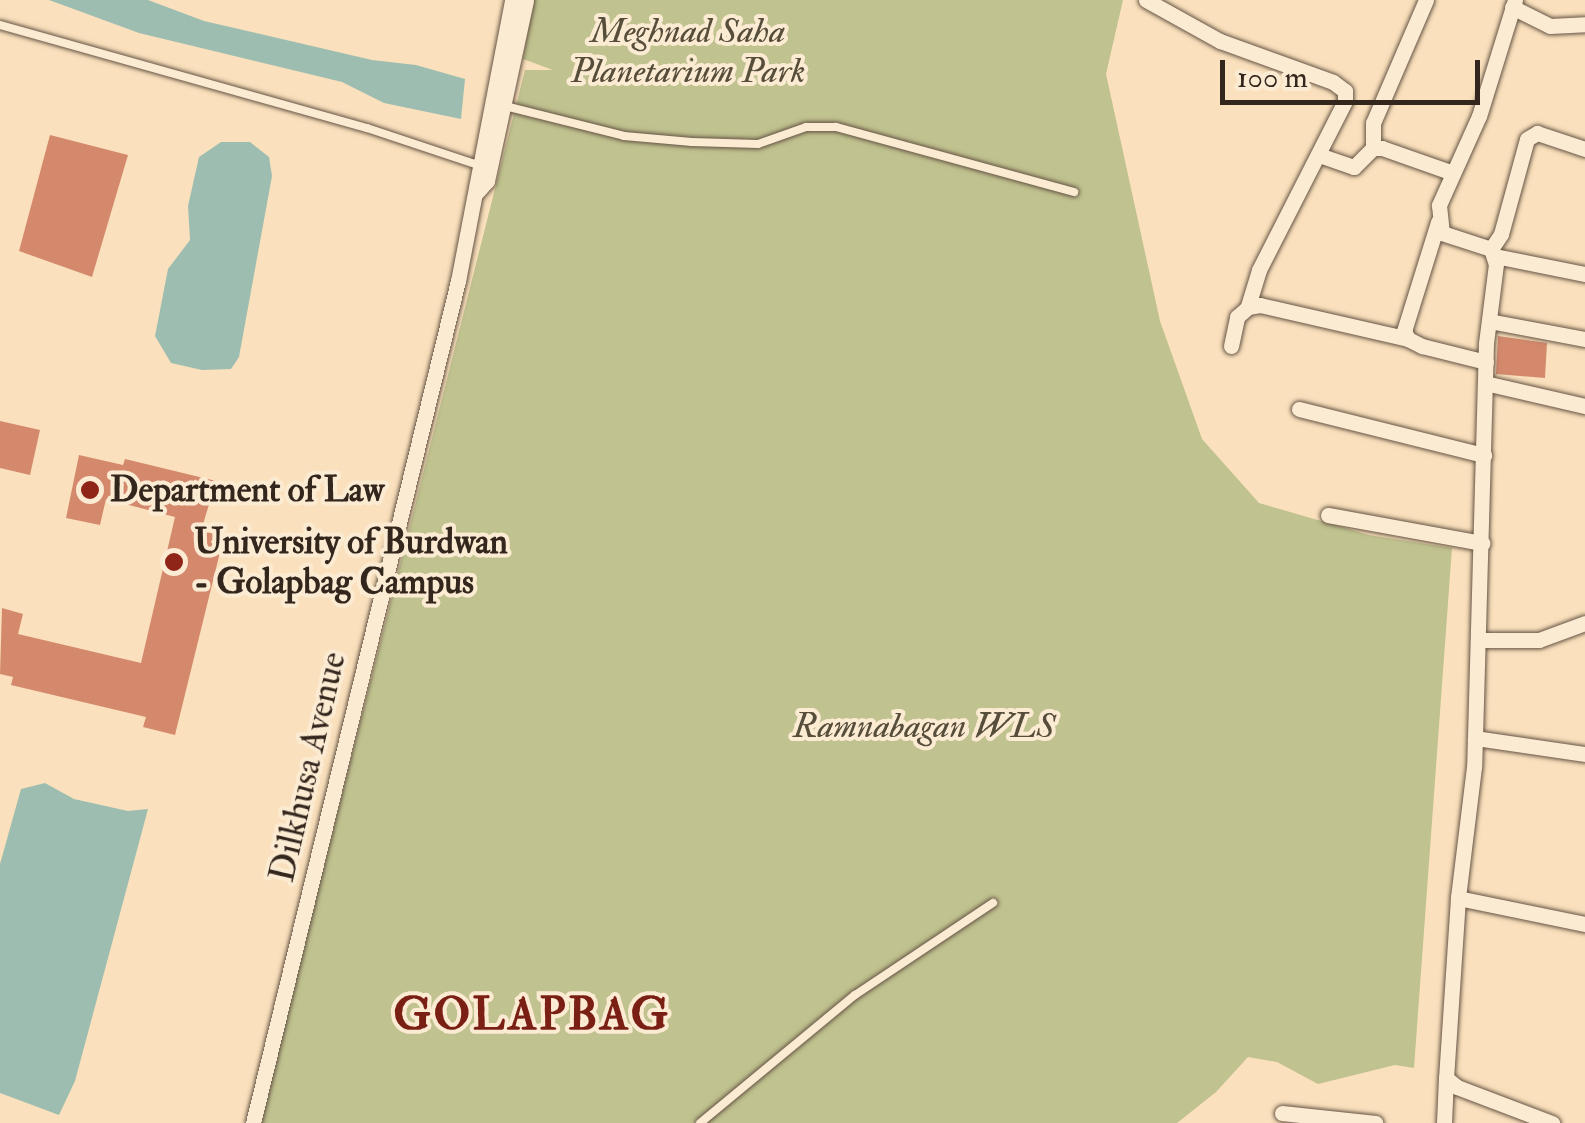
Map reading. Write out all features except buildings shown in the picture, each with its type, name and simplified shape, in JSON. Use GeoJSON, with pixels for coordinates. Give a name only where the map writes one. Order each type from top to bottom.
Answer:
{"type":"FeatureCollection","features":[{"type":"Feature","properties":{"kind":"street","name":"Dilkhusa Avenue"},"geometry":{"type":"LineString","coordinates":[[476,192],[487,181],[512,0]]}},
{"type":"Feature","properties":{"kind":"street","name":"Dilkhusa Avenue"},"geometry":{"type":"LineString","coordinates":[[253,1123],[476,192],[478,164],[526,0]]}},
{"type":"Feature","properties":{"kind":"street"},"geometry":{"type":"LineString","coordinates":[[1146,0],[1220,41],[1341,85],[1345,101],[1259,270],[1248,307],[1237,317],[1231,346]]}},
{"type":"Feature","properties":{"kind":"street"},"geometry":{"type":"LineString","coordinates":[[1319,155],[1354,168],[1374,148],[1374,122],[1426,0]]}},
{"type":"Feature","properties":{"kind":"street"},"geometry":{"type":"LineString","coordinates":[[1408,339],[1406,318],[1438,222],[1439,206],[1478,116],[1513,4],[1550,26],[1585,24]]}},
{"type":"Feature","properties":{"kind":"street"},"geometry":{"type":"LineString","coordinates":[[1444,1123],[1458,898],[1475,738],[1492,253],[1527,140],[1537,132],[1585,149]]}},
{"type":"Feature","properties":{"kind":"street"},"geometry":{"type":"LineString","coordinates":[[1374,148],[1453,172]]}},
{"type":"Feature","properties":{"kind":"street"},"geometry":{"type":"LineString","coordinates":[[1438,222],[1448,238],[1492,253],[1585,274]]}},
{"type":"Feature","properties":{"kind":"street"},"geometry":{"type":"LineString","coordinates":[[1248,307],[1260,305],[1408,339],[1486,362]]}},
{"type":"Feature","properties":{"kind":"street"},"geometry":{"type":"LineString","coordinates":[[1489,321],[1585,338]]}},
{"type":"Feature","properties":{"kind":"street"},"geometry":{"type":"LineString","coordinates":[[1485,383],[1585,406]]}},
{"type":"Feature","properties":{"kind":"street"},"geometry":{"type":"LineString","coordinates":[[1299,409],[1484,455]]}},
{"type":"Feature","properties":{"kind":"street"},"geometry":{"type":"LineString","coordinates":[[1328,516],[1482,543]]}},
{"type":"Feature","properties":{"kind":"street"},"geometry":{"type":"LineString","coordinates":[[1479,640],[1540,640],[1570,624],[1585,622]]}},
{"type":"Feature","properties":{"kind":"street"},"geometry":{"type":"LineString","coordinates":[[1475,738],[1585,754]]}},
{"type":"Feature","properties":{"kind":"street"},"geometry":{"type":"LineString","coordinates":[[1458,898],[1585,924]]}},
{"type":"Feature","properties":{"kind":"street"},"geometry":{"type":"LineString","coordinates":[[1446,1078],[1457,1087],[1552,1123]]}},
{"type":"Feature","properties":{"kind":"street"},"geometry":{"type":"LineString","coordinates":[[1282,1113],[1375,1123]]}},
{"type":"Feature","properties":{"kind":"lane"},"geometry":{"type":"LineString","coordinates":[[0,24],[368,128],[478,164]]}},
{"type":"Feature","properties":{"kind":"lane"},"geometry":{"type":"LineString","coordinates":[[497,104],[624,136],[692,142],[758,144],[806,128],[836,128],[1074,192]]}},
{"type":"Feature","properties":{"kind":"lane"},"geometry":{"type":"LineString","coordinates":[[700,1123],[855,994],[993,903]]}},
{"type":"Feature","properties":{"kind":"green space","name":"Ramnabagan WLS"},"geometry":{"type":"Polygon","coordinates":[[[533,0],[1123,0],[1106,74],[1160,321],[1202,439],[1259,503],[1369,535],[1452,548],[1414,1068],[1395,1065],[1318,1084],[1277,1062],[1248,1057],[1216,1092],[1177,1123],[259,1123],[525,70],[553,70],[523,59],[533,0]]]}},
{"type":"Feature","properties":{"kind":"shaded area"},"geometry":{"type":"Polygon","coordinates":[[[49,0],[148,0],[204,21],[372,60],[416,65],[465,79],[461,119],[384,103],[342,82],[139,33],[49,0]]]}},
{"type":"Feature","properties":{"kind":"shaded area"},"geometry":{"type":"Polygon","coordinates":[[[221,142],[250,142],[269,157],[272,176],[239,357],[231,369],[202,370],[171,363],[155,336],[168,269],[190,240],[188,206],[199,157],[221,142]]]}},
{"type":"Feature","properties":{"kind":"shaded area"},"geometry":{"type":"Polygon","coordinates":[[[45,783],[74,799],[128,811],[148,809],[75,1081],[59,1115],[0,1093],[0,864],[21,789],[45,783]]]}},
{"type":"Feature","properties":{"kind":"place","name":"Department of Law"},"geometry":{"type":"Point","coordinates":[90,490]}},
{"type":"Feature","properties":{"kind":"place","name":"University of Burdwan - Golapbag Campus"},"geometry":{"type":"Point","coordinates":[174,562]}},
{"type":"Feature","properties":{"kind":"district","name":"GOLAPBAG"},"geometry":{"type":"Point","coordinates":[532,1016]}},
{"type":"Feature","properties":{"kind":"park label","name":"Meghnad Saha Planetarium Park"},"geometry":{"type":"Point","coordinates":[688,51]}}]}
